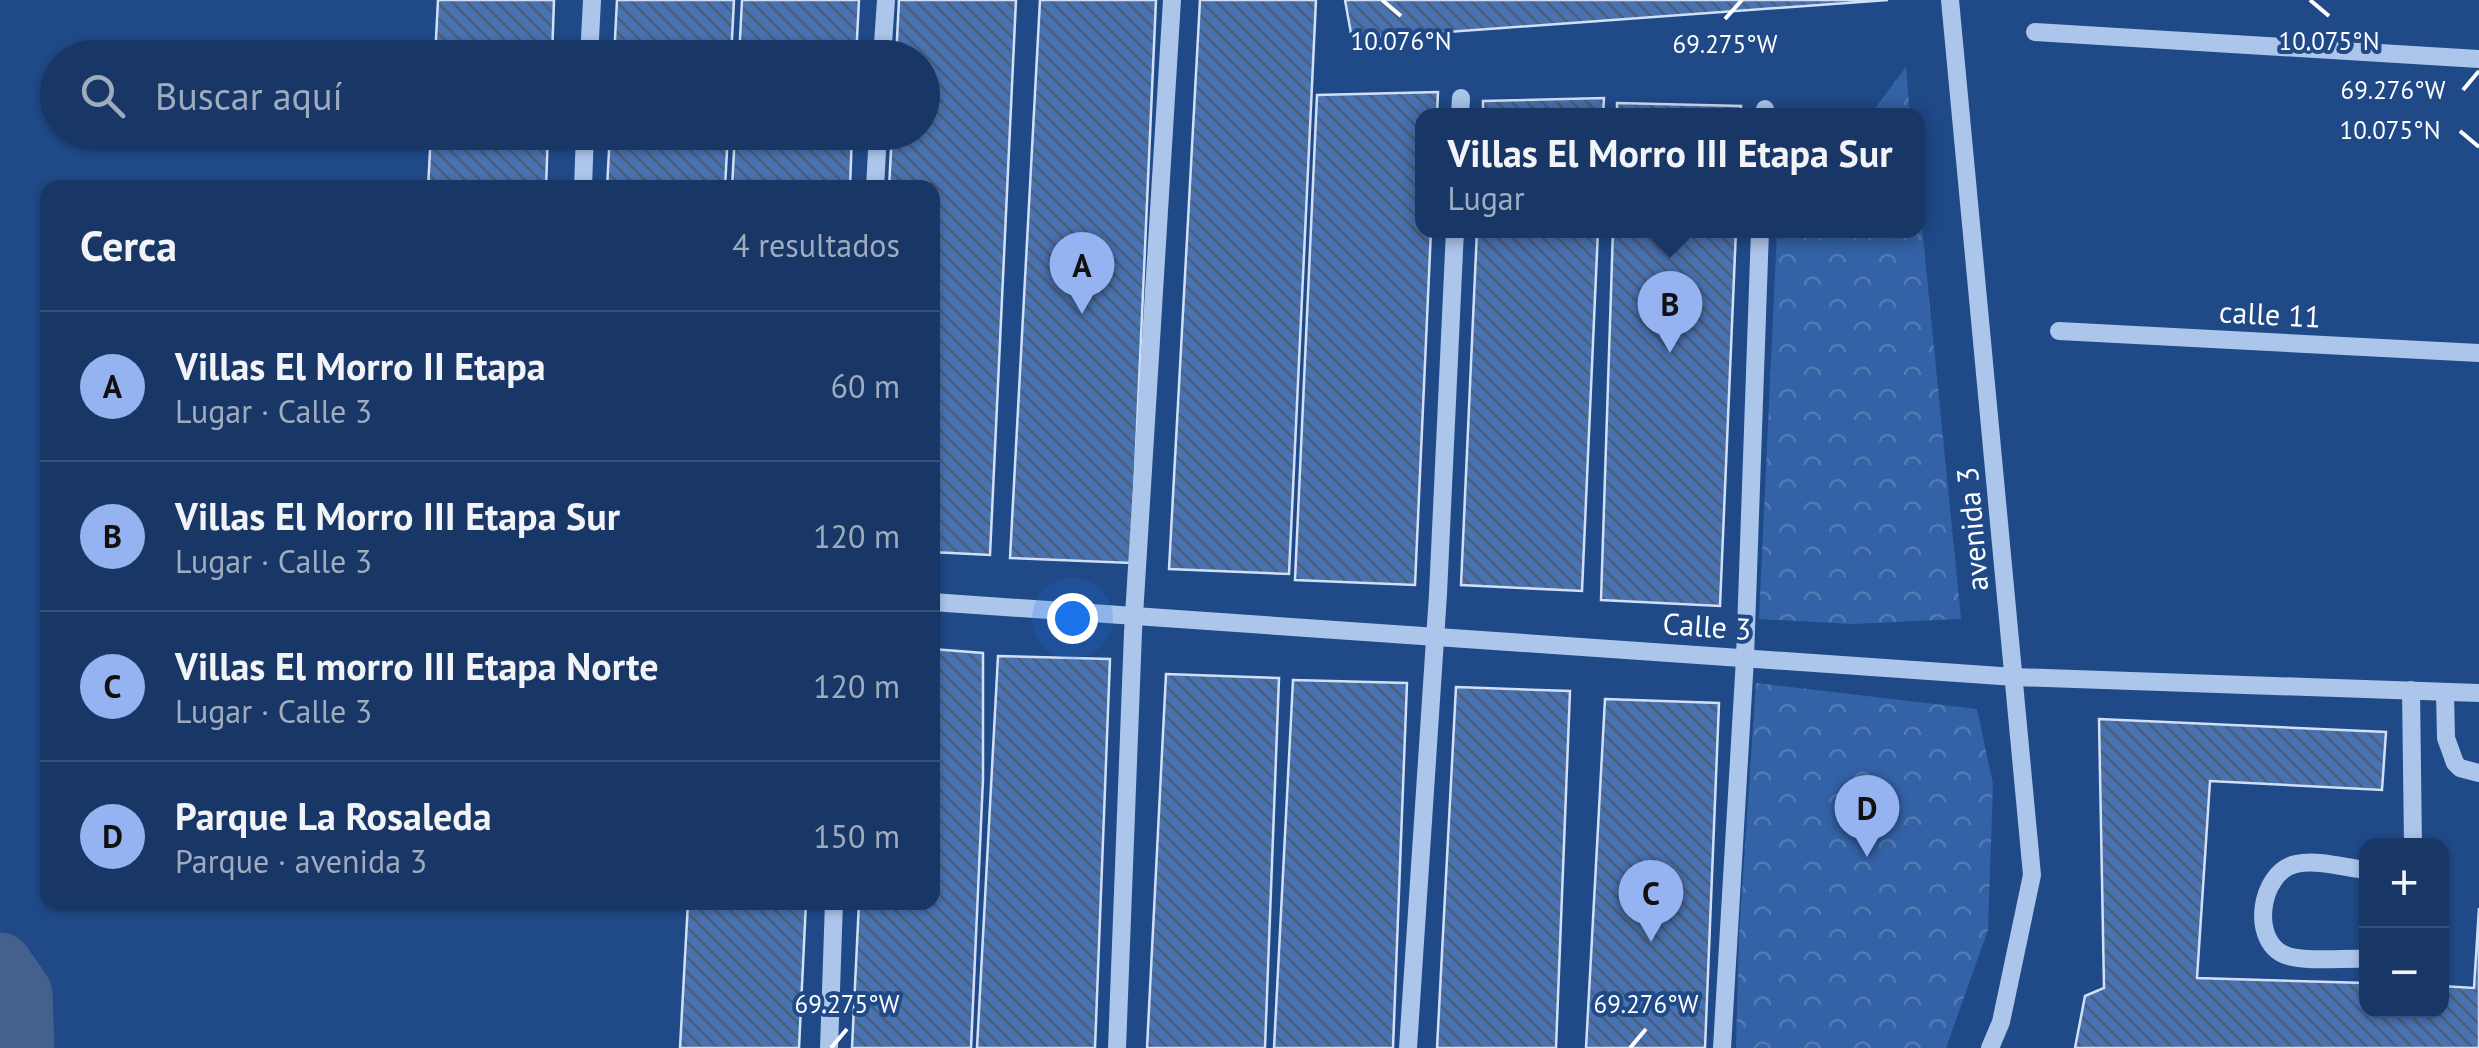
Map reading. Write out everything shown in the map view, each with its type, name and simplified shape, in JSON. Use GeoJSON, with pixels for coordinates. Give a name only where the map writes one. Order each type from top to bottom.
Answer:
{"type":"FeatureCollection","features":[{"type":"Feature","properties":{"kind":"street"},"geometry":{"type":"LineString","coordinates":[[590,40],[592,0]]}},
{"type":"Feature","properties":{"kind":"street"},"geometry":{"type":"LineString","coordinates":[[883,40],[886,0]]}},
{"type":"Feature","properties":{"kind":"street"},"geometry":{"type":"LineString","coordinates":[[1117,1048],[1134,618],[1172,0]]}},
{"type":"Feature","properties":{"kind":"street","name":"avenida 3"},"geometry":{"type":"LineString","coordinates":[[1950,0],[2032,875],[2002,1022],[1990,1048]]}},
{"type":"Feature","properties":{"kind":"street"},"geometry":{"type":"LineString","coordinates":[[2035,32],[2479,60]]}},
{"type":"Feature","properties":{"kind":"street"},"geometry":{"type":"LineString","coordinates":[[583,180],[584,150]]}},
{"type":"Feature","properties":{"kind":"street"},"geometry":{"type":"LineString","coordinates":[[875,180],[877,150]]}},
{"type":"Feature","properties":{"kind":"street"},"geometry":{"type":"LineString","coordinates":[[1408,1048],[1435,636],[1455,238]]}},
{"type":"Feature","properties":{"kind":"street"},"geometry":{"type":"LineString","coordinates":[[1722,1048],[1745,658],[1760,238]]}},
{"type":"Feature","properties":{"kind":"street","name":"calle 11"},"geometry":{"type":"LineString","coordinates":[[2059,331],[2479,353]]}},
{"type":"Feature","properties":{"kind":"street","name":"Calle 3"},"geometry":{"type":"LineString","coordinates":[[940,603],[2014,676],[2479,693]]}},
{"type":"Feature","properties":{"kind":"street"},"geometry":{"type":"LineString","coordinates":[[2412,690],[2413,838]]}},
{"type":"Feature","properties":{"kind":"street"},"geometry":{"type":"LineString","coordinates":[[2446,692],[2450,752],[2460,768],[2479,773]]}},
{"type":"Feature","properties":{"kind":"street"},"geometry":{"type":"LineString","coordinates":[[2359,869],[2298,863],[2282,870],[2266,892],[2264,932],[2288,956],[2359,959]]}},
{"type":"Feature","properties":{"kind":"street"},"geometry":{"type":"LineString","coordinates":[[829,1048],[834,910]]}},
{"type":"Feature","properties":{"kind":"green space"},"geometry":{"type":"Polygon","coordinates":[[[1906,67],[1909,108],[1875,108],[1906,67]]]}},
{"type":"Feature","properties":{"kind":"green space"},"geometry":{"type":"Polygon","coordinates":[[[1777,238],[1923,238],[1961,619],[1852,624],[1759,619],[1777,238]]]}},
{"type":"Feature","properties":{"kind":"green space"},"geometry":{"type":"Polygon","coordinates":[[[1756,683],[1977,709],[1993,784],[1988,930],[1946,1048],[1736,1048],[1739,934],[1756,683]]]}},
{"type":"Feature","properties":{"kind":"building"},"geometry":{"type":"Polygon","coordinates":[[[438,0],[554,0],[553,40],[436,40],[438,0]]]}},
{"type":"Feature","properties":{"kind":"building"},"geometry":{"type":"Polygon","coordinates":[[[617,0],[734,0],[732,40],[615,40],[617,0]]]}},
{"type":"Feature","properties":{"kind":"building"},"geometry":{"type":"Polygon","coordinates":[[[742,0],[859,0],[857,40],[740,40],[742,0]]]}},
{"type":"Feature","properties":{"kind":"building"},"geometry":{"type":"Polygon","coordinates":[[[899,0],[1016,0],[990,555],[940,552],[940,180],[889,180],[891,150],[940,150],[940,40],[897,40],[899,0]]]}},
{"type":"Feature","properties":{"kind":"building"},"geometry":{"type":"Polygon","coordinates":[[[1040,0],[1156,0],[1131,563],[1010,558],[1040,0]]]}},
{"type":"Feature","properties":{"kind":"building"},"geometry":{"type":"Polygon","coordinates":[[[1200,0],[1316,0],[1289,574],[1169,569],[1200,0]]]}},
{"type":"Feature","properties":{"kind":"building"},"geometry":{"type":"Polygon","coordinates":[[[1345,0],[1888,0],[1352,39],[1345,0]]]}},
{"type":"Feature","properties":{"kind":"building"},"geometry":{"type":"Polygon","coordinates":[[[1438,92],[1437,108],[1415,108],[1415,238],[1431,238],[1415,585],[1295,580],[1317,95],[1438,92]]]}},
{"type":"Feature","properties":{"kind":"building"},"geometry":{"type":"Polygon","coordinates":[[[1604,98],[1603,108],[1483,108],[1483,101],[1604,98]]]}},
{"type":"Feature","properties":{"kind":"building"},"geometry":{"type":"Polygon","coordinates":[[[1617,103],[1741,106],[1741,108],[1617,108],[1617,103]]]}},
{"type":"Feature","properties":{"kind":"building"},"geometry":{"type":"Polygon","coordinates":[[[430,150],[547,150],[546,180],[428,180],[430,150]]]}},
{"type":"Feature","properties":{"kind":"building"},"geometry":{"type":"Polygon","coordinates":[[[609,150],[727,150],[725,180],[607,180],[609,150]]]}},
{"type":"Feature","properties":{"kind":"building"},"geometry":{"type":"Polygon","coordinates":[[[734,150],[851,150],[850,180],[732,180],[734,150]]]}},
{"type":"Feature","properties":{"kind":"building"},"geometry":{"type":"Polygon","coordinates":[[[1477,238],[1598,238],[1582,591],[1461,585],[1477,238]]]}},
{"type":"Feature","properties":{"kind":"building"},"geometry":{"type":"Polygon","coordinates":[[[1613,238],[1736,238],[1720,606],[1601,600],[1613,238]]]}},
{"type":"Feature","properties":{"kind":"building"},"geometry":{"type":"Polygon","coordinates":[[[940,650],[983,653],[983,779],[971,1048],[852,1048],[859,910],[940,910],[940,650]]]}},
{"type":"Feature","properties":{"kind":"building"},"geometry":{"type":"Polygon","coordinates":[[[998,656],[1110,659],[1095,1048],[977,1048],[998,656]]]}},
{"type":"Feature","properties":{"kind":"building"},"geometry":{"type":"Polygon","coordinates":[[[1166,674],[1279,678],[1265,1048],[1147,1048],[1166,674]]]}},
{"type":"Feature","properties":{"kind":"building"},"geometry":{"type":"Polygon","coordinates":[[[1293,680],[1407,683],[1393,1048],[1274,1048],[1293,680]]]}},
{"type":"Feature","properties":{"kind":"building"},"geometry":{"type":"Polygon","coordinates":[[[1456,687],[1570,691],[1556,1048],[1437,1048],[1456,687]]]}},
{"type":"Feature","properties":{"kind":"building"},"geometry":{"type":"Polygon","coordinates":[[[1605,699],[1719,703],[1705,1048],[1586,1048],[1605,699]]]}},
{"type":"Feature","properties":{"kind":"building"},"geometry":{"type":"Polygon","coordinates":[[[2099,719],[2386,732],[2382,790],[2210,781],[2197,978],[2359,983],[2359,1018],[2449,1018],[2449,986],[2474,988],[2479,908],[2479,1048],[2075,1048],[2085,996],[2104,988],[2099,719]]]}},
{"type":"Feature","properties":{"kind":"building"},"geometry":{"type":"Polygon","coordinates":[[[688,910],[806,910],[799,1048],[680,1048],[688,910]]]}},
{"type":"Feature","properties":{"kind":"waterway"},"geometry":{"type":"LineString","coordinates":[[0,965],[20,994],[22,1048]]}},
{"type":"Feature","properties":{"kind":"place","name":"Villas El Morro II Etapa"},"geometry":{"type":"Point","coordinates":[1082,314]}},
{"type":"Feature","properties":{"kind":"place","name":"Villas El Morro III Etapa Sur"},"geometry":{"type":"Point","coordinates":[1670,353]}},
{"type":"Feature","properties":{"kind":"place","name":"Parque La Rosaleda"},"geometry":{"type":"Point","coordinates":[1867,857]}},
{"type":"Feature","properties":{"kind":"place","name":"Villas El morro III Etapa Norte"},"geometry":{"type":"Point","coordinates":[1651,942]}}]}
